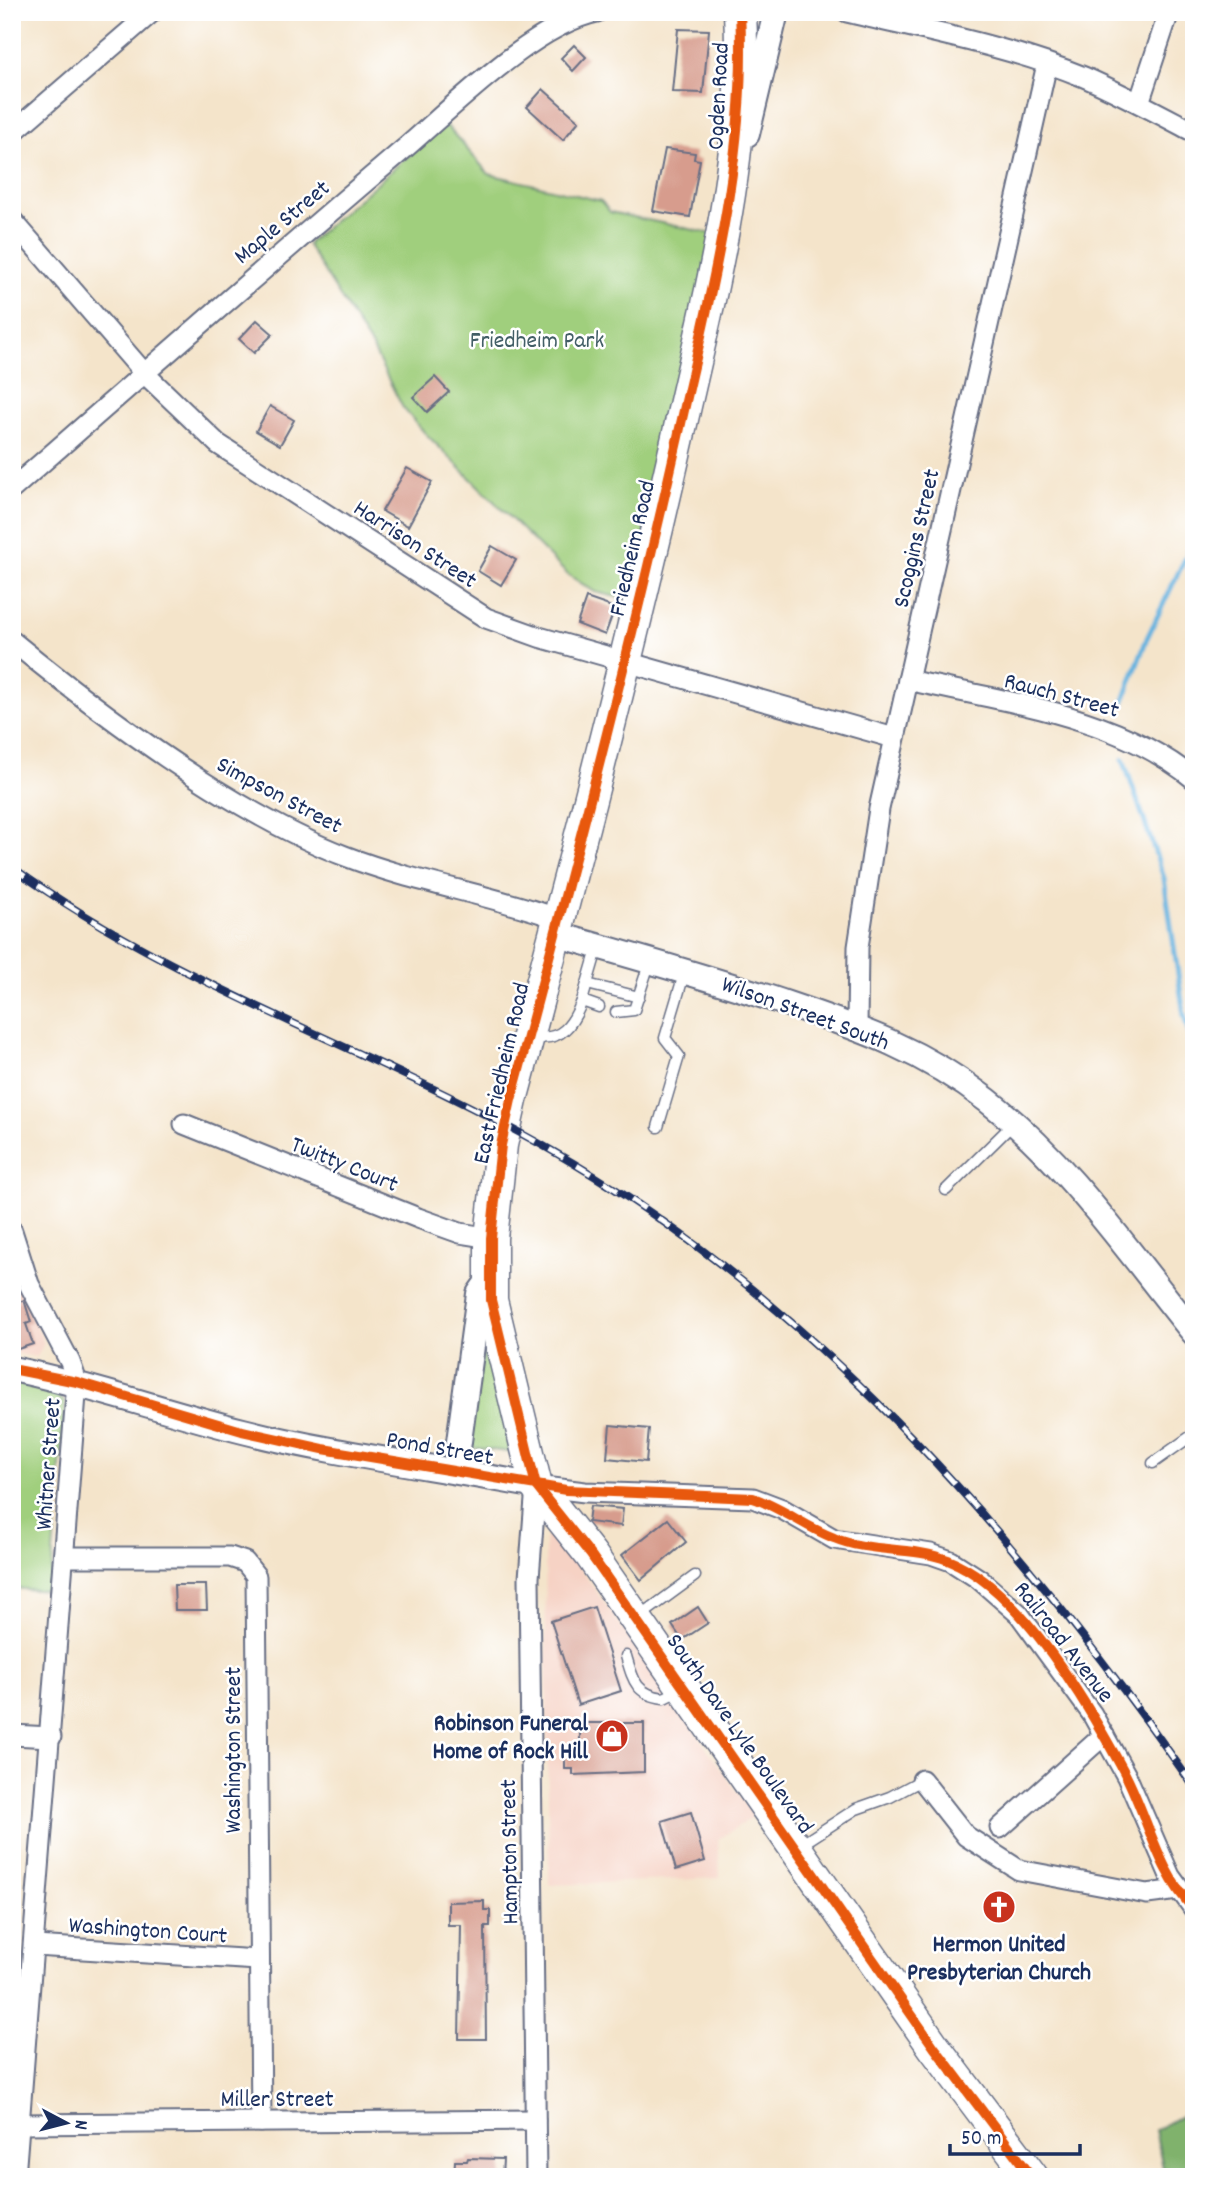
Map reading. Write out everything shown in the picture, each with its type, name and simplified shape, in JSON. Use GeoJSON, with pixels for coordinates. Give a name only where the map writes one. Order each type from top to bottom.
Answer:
{"type":"FeatureCollection","features":[{"type":"Feature","properties":{"kind":"main road","name":"Ogden Road"},"geometry":{"type":"LineString","coordinates":[[732,183],[743,68],[740,12]]}},
{"type":"Feature","properties":{"kind":"main road","name":"Friedheim Road"},"geometry":{"type":"LineString","coordinates":[[557,927],[626,661],[712,285],[732,183]]}},
{"type":"Feature","properties":{"kind":"main road","name":"East Friedheim Road"},"geometry":{"type":"LineString","coordinates":[[489,1280],[501,1146],[557,927]]}},
{"type":"Feature","properties":{"kind":"main road","name":"South Dave Lyle Boulevard"},"geometry":{"type":"LineString","coordinates":[[489,1280],[496,1329],[521,1416],[536,1486],[591,1555],[934,2047],[1032,2177]]}},
{"type":"Feature","properties":{"kind":"street"},"geometry":{"type":"LineString","coordinates":[[12,133],[152,12]]}},
{"type":"Feature","properties":{"kind":"street","name":"Maple Street"},"geometry":{"type":"LineString","coordinates":[[12,489],[497,70],[559,26],[597,12]]}},
{"type":"Feature","properties":{"kind":"street","name":"Friedheim Road"},"geometry":{"type":"LineString","coordinates":[[732,183],[740,167],[776,12]]}},
{"type":"Feature","properties":{"kind":"street"},"geometry":{"type":"LineString","coordinates":[[847,12],[974,42],[1047,64],[1139,103],[1194,132]]}},
{"type":"Feature","properties":{"kind":"street"},"geometry":{"type":"LineString","coordinates":[[1139,103],[1169,12]]}},
{"type":"Feature","properties":{"kind":"street"},"geometry":{"type":"LineString","coordinates":[[743,68],[754,65],[768,45]]}},
{"type":"Feature","properties":{"kind":"street","name":"Scoggins Street"},"geometry":{"type":"LineString","coordinates":[[857,1027],[858,947],[869,860],[894,737],[1047,64]]}},
{"type":"Feature","properties":{"kind":"street","name":"Harrison Street"},"geometry":{"type":"LineString","coordinates":[[12,220],[144,373],[218,444],[486,618],[512,629],[894,737]]}},
{"type":"Feature","properties":{"kind":"street","name":"Simpson Street"},"geometry":{"type":"LineString","coordinates":[[12,641],[55,677],[201,779],[289,830],[345,856],[557,927]]}},
{"type":"Feature","properties":{"kind":"street","name":"Rauch Street"},"geometry":{"type":"LineString","coordinates":[[908,680],[1096,726],[1135,740],[1167,757],[1194,779]]}},
{"type":"Feature","properties":{"kind":"street","name":"Wilson Street South"},"geometry":{"type":"LineString","coordinates":[[557,927],[598,946],[685,970],[857,1027],[933,1063],[987,1100],[1014,1124],[1078,1191],[1194,1333]]}},
{"type":"Feature","properties":{"kind":"street","name":"Twitty Court"},"geometry":{"type":"LineString","coordinates":[[184,1124],[418,1219],[460,1233],[491,1238]]}},
{"type":"Feature","properties":{"kind":"street"},"geometry":{"type":"LineString","coordinates":[[12,1231],[29,1284],[70,1362],[77,1382]]}},
{"type":"Feature","properties":{"kind":"street","name":"East Friedheim Road"},"geometry":{"type":"LineString","coordinates":[[455,1471],[479,1294],[489,1280]]}},
{"type":"Feature","properties":{"kind":"street","name":"Pond Street"},"geometry":{"type":"LineString","coordinates":[[12,1369],[77,1382],[242,1431],[323,1449],[585,1492],[753,1498],[799,1519]]}},
{"type":"Feature","properties":{"kind":"street","name":"Whitner Street"},"geometry":{"type":"LineString","coordinates":[[15,2177],[77,1382]]}},
{"type":"Feature","properties":{"kind":"street","name":"Hampton Street"},"geometry":{"type":"LineString","coordinates":[[536,1486],[529,1578],[536,2177]]}},
{"type":"Feature","properties":{"kind":"street","name":"Railroad Avenue"},"geometry":{"type":"LineString","coordinates":[[799,1519],[834,1539],[850,1544],[931,1554],[951,1561],[979,1579],[1019,1614],[1104,1735],[1127,1777],[1178,1890],[1194,1909]]}},
{"type":"Feature","properties":{"kind":"street","name":"Washington Street"},"geometry":{"type":"LineString","coordinates":[[65,1557],[230,1557],[252,1568],[256,1576],[261,2122]]}},
{"type":"Feature","properties":{"kind":"street"},"geometry":{"type":"LineString","coordinates":[[12,1735],[51,1737]]}},
{"type":"Feature","properties":{"kind":"street"},"geometry":{"type":"LineString","coordinates":[[1000,1828],[1104,1735]]}},
{"type":"Feature","properties":{"kind":"street"},"geometry":{"type":"LineString","coordinates":[[922,1780],[966,1836],[1019,1870],[1147,1894],[1178,1890]]}},
{"type":"Feature","properties":{"kind":"street","name":"Washington Court"},"geometry":{"type":"LineString","coordinates":[[35,1946],[258,1960]]}},
{"type":"Feature","properties":{"kind":"street","name":"Miller Street"},"geometry":{"type":"LineString","coordinates":[[20,2124],[535,2120]]}},
{"type":"Feature","properties":{"kind":"lane"},"geometry":{"type":"LineString","coordinates":[[528,1034],[553,1037],[573,1026],[598,946]]}},
{"type":"Feature","properties":{"kind":"lane"},"geometry":{"type":"LineString","coordinates":[[616,1012],[634,1010],[650,961]]}},
{"type":"Feature","properties":{"kind":"lane"},"geometry":{"type":"LineString","coordinates":[[658,1127],[679,1056],[665,1038],[685,970]]}},
{"type":"Feature","properties":{"kind":"lane"},"geometry":{"type":"LineString","coordinates":[[587,984],[639,998]]}},
{"type":"Feature","properties":{"kind":"lane"},"geometry":{"type":"LineString","coordinates":[[582,1001],[599,1007]]}},
{"type":"Feature","properties":{"kind":"lane"},"geometry":{"type":"LineString","coordinates":[[946,1190],[1014,1124]]}},
{"type":"Feature","properties":{"kind":"lane"},"geometry":{"type":"LineString","coordinates":[[1153,1463],[1194,1434]]}},
{"type":"Feature","properties":{"kind":"lane"},"geometry":{"type":"LineString","coordinates":[[636,1619],[695,1576]]}},
{"type":"Feature","properties":{"kind":"lane"},"geometry":{"type":"LineString","coordinates":[[626,1656],[634,1686],[643,1693],[664,1698],[684,1688]]}},
{"type":"Feature","properties":{"kind":"lane"},"geometry":{"type":"LineString","coordinates":[[796,1848],[856,1810],[890,1797],[922,1780]]}},
{"type":"Feature","properties":{"kind":"shaded area"},"geometry":{"type":"Polygon","coordinates":[[[12,1269],[44,1343],[37,1357],[12,1353],[12,1269]]]}},
{"type":"Feature","properties":{"kind":"shaded area"},"geometry":{"type":"Polygon","coordinates":[[[549,1532],[556,1534],[754,1816],[718,1839],[720,1878],[549,1885],[545,1541],[549,1532]]]}},
{"type":"Feature","properties":{"kind":"green space","name":"Friedheim Park"},"geometry":{"type":"Polygon","coordinates":[[[445,124],[489,174],[601,201],[610,212],[713,234],[630,600],[595,592],[567,574],[424,432],[403,408],[373,349],[307,244],[445,124]]]}},
{"type":"Feature","properties":{"kind":"green space"},"geometry":{"type":"Polygon","coordinates":[[[484,1348],[504,1417],[510,1452],[466,1447],[484,1348]]]}},
{"type":"Feature","properties":{"kind":"green space"},"geometry":{"type":"Polygon","coordinates":[[[12,1382],[50,1389],[65,1403],[50,1591],[12,1588],[12,1382]]]}},
{"type":"Feature","properties":{"kind":"green space"},"geometry":{"type":"Polygon","coordinates":[[[1194,2109],[1194,2177],[1165,2177],[1155,2130],[1194,2109]]]}},
{"type":"Feature","properties":{"kind":"building"},"geometry":{"type":"Polygon","coordinates":[[[678,29],[709,30],[703,93],[672,92],[678,29]]]}},
{"type":"Feature","properties":{"kind":"building"},"geometry":{"type":"Polygon","coordinates":[[[574,45],[586,57],[573,71],[561,58],[574,45]]]}},
{"type":"Feature","properties":{"kind":"building"},"geometry":{"type":"Polygon","coordinates":[[[543,89],[579,121],[563,140],[527,107],[543,89]]]}},
{"type":"Feature","properties":{"kind":"building"},"geometry":{"type":"Polygon","coordinates":[[[665,149],[695,153],[694,159],[700,160],[690,217],[653,211],[665,149]]]}},
{"type":"Feature","properties":{"kind":"building"},"geometry":{"type":"Polygon","coordinates":[[[257,320],[273,334],[254,353],[239,339],[257,320]]]}},
{"type":"Feature","properties":{"kind":"building"},"geometry":{"type":"Polygon","coordinates":[[[435,377],[449,392],[427,412],[413,397],[435,377]]]}},
{"type":"Feature","properties":{"kind":"building"},"geometry":{"type":"Polygon","coordinates":[[[270,406],[294,420],[280,445],[256,431],[270,406]]]}},
{"type":"Feature","properties":{"kind":"building"},"geometry":{"type":"Polygon","coordinates":[[[407,468],[432,482],[408,526],[382,511],[407,468]]]}},
{"type":"Feature","properties":{"kind":"building"},"geometry":{"type":"Polygon","coordinates":[[[492,546],[516,560],[501,585],[478,571],[492,546]]]}},
{"type":"Feature","properties":{"kind":"building"},"geometry":{"type":"Polygon","coordinates":[[[586,598],[615,608],[605,635],[577,624],[586,598]]]}},
{"type":"Feature","properties":{"kind":"building"},"geometry":{"type":"Polygon","coordinates":[[[12,1290],[15,1290],[19,1302],[24,1300],[31,1322],[26,1324],[33,1344],[15,1350],[12,1341],[12,1290]]]}},
{"type":"Feature","properties":{"kind":"building"},"geometry":{"type":"Polygon","coordinates":[[[610,1425],[649,1429],[646,1462],[607,1458],[610,1425]]]}},
{"type":"Feature","properties":{"kind":"building"},"geometry":{"type":"Polygon","coordinates":[[[590,1506],[623,1509],[621,1526],[588,1522],[590,1506]]]}},
{"type":"Feature","properties":{"kind":"building"},"geometry":{"type":"Polygon","coordinates":[[[668,1519],[686,1542],[641,1580],[622,1555],[668,1519]]]}},
{"type":"Feature","properties":{"kind":"building"},"geometry":{"type":"Polygon","coordinates":[[[174,1585],[206,1585],[207,1610],[175,1610],[174,1585]]]}},
{"type":"Feature","properties":{"kind":"building"},"geometry":{"type":"Polygon","coordinates":[[[594,1607],[621,1691],[578,1705],[551,1621],[594,1607]]]}},
{"type":"Feature","properties":{"kind":"building"},"geometry":{"type":"Polygon","coordinates":[[[698,1607],[708,1623],[682,1640],[672,1625],[698,1607]]]}},
{"type":"Feature","properties":{"kind":"building","name":"Robinson Funeral Home of Rock Hill"},"geometry":{"type":"Polygon","coordinates":[[[580,1723],[644,1723],[644,1772],[573,1775],[573,1769],[565,1769],[565,1756],[574,1756],[574,1750],[580,1750],[580,1723]]]}},
{"type":"Feature","properties":{"kind":"building"},"geometry":{"type":"Polygon","coordinates":[[[691,1812],[705,1861],[676,1870],[662,1821],[691,1812]]]}},
{"type":"Feature","properties":{"kind":"building"},"geometry":{"type":"Polygon","coordinates":[[[484,1901],[484,1910],[490,1910],[490,1926],[485,1926],[486,2039],[459,2039],[461,1925],[448,1925],[448,1902],[484,1901]]]}},
{"type":"Feature","properties":{"kind":"building"},"geometry":{"type":"Polygon","coordinates":[[[468,2158],[503,2159],[502,2177],[454,2177],[455,2161],[467,2161],[468,2158]]]}},
{"type":"Feature","properties":{"kind":"waterway"},"geometry":{"type":"LineString","coordinates":[[1123,703],[1147,638],[1194,540]]}},
{"type":"Feature","properties":{"kind":"waterway"},"geometry":{"type":"LineString","coordinates":[[1123,759],[1164,878],[1184,1015],[1194,1051]]}},
{"type":"Feature","properties":{"kind":"railway"},"geometry":{"type":"LineString","coordinates":[[12,867],[78,911],[147,951],[433,1088],[573,1163],[666,1224],[754,1291],[837,1364],[916,1442],[990,1524],[1062,1609],[1194,1787]]}},
{"type":"Feature","properties":{"kind":"cycle path"},"geometry":{"type":"LineString","coordinates":[[740,12],[738,120],[724,226],[639,603],[501,1145],[491,1238],[491,1300],[536,1486],[591,1555],[934,2047],[1032,2177]]}},
{"type":"Feature","properties":{"kind":"cycle path"},"geometry":{"type":"LineString","coordinates":[[12,1369],[77,1382],[242,1431],[323,1449],[566,1490],[753,1498],[823,1534],[847,1543],[948,1560],[974,1574],[1000,1595],[1025,1621],[1070,1681],[1131,1785],[1171,1878],[1194,1909]]}},
{"type":"Feature","properties":{"kind":"place","name":"Robinson Funeral Home of Rock Hill"},"geometry":{"type":"Point","coordinates":[612,1736]}},
{"type":"Feature","properties":{"kind":"place","name":"Hermon United Presbyterian Church"},"geometry":{"type":"Point","coordinates":[999,1907]}}]}
